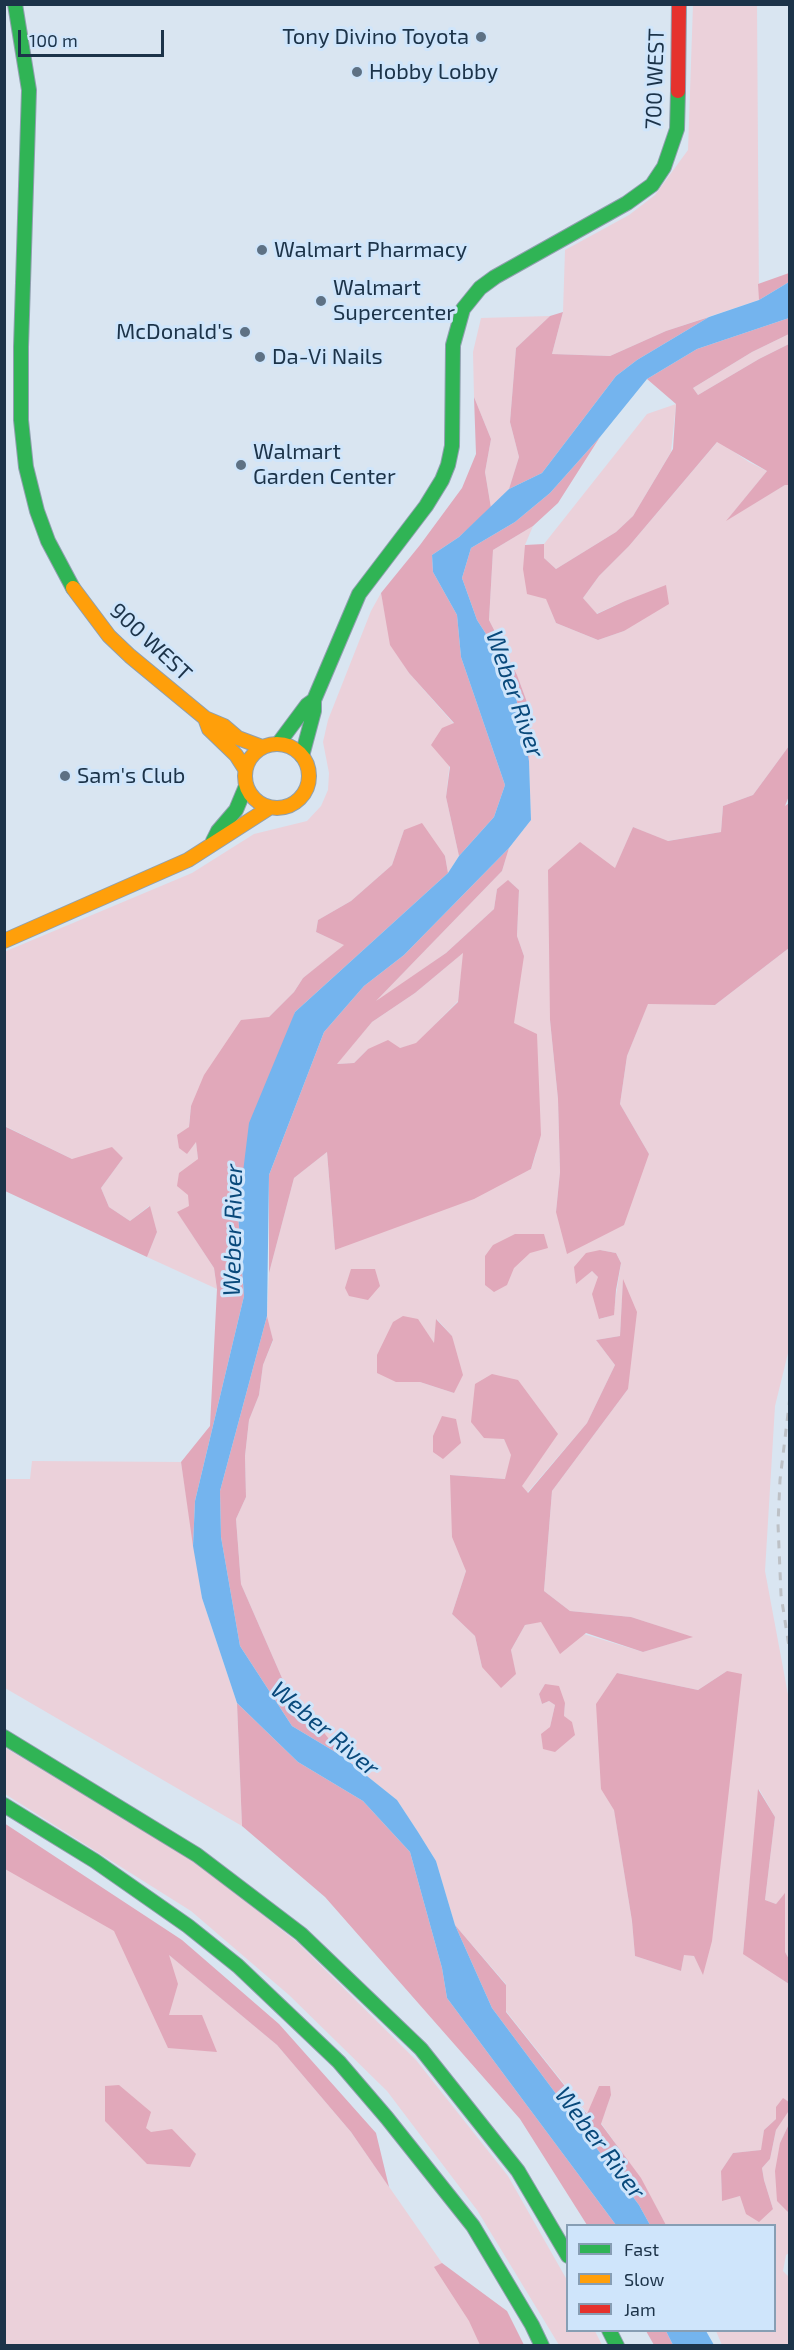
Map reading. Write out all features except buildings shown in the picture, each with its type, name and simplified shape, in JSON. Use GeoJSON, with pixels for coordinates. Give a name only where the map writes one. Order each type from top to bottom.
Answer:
{"type":"FeatureCollection","features":[{"type":"Feature","properties":{"kind":"main road","name":"900 WEST"},"geometry":{"type":"LineString","coordinates":[[15,4],[29,90],[21,420],[24,458],[31,494],[55,557],[84,605],[109,636],[205,718],[224,726],[238,738],[261,747]]}},
{"type":"Feature","properties":{"kind":"main road","name":"700 WEST"},"geometry":{"type":"LineString","coordinates":[[314,700],[359,594],[426,506],[442,480],[452,446],[453,345],[463,309],[480,288],[495,277],[627,203],[652,185],[671,151],[676,129],[679,4]]}},
{"type":"Feature","properties":{"kind":"main road"},"geometry":{"type":"LineString","coordinates":[[278,744],[307,705],[314,700]]}},
{"type":"Feature","properties":{"kind":"main road"},"geometry":{"type":"LineString","coordinates":[[302,756],[314,711],[314,700]]}},
{"type":"Feature","properties":{"kind":"main road","name":"900 WEST"},"geometry":{"type":"LineString","coordinates":[[205,718],[209,729],[236,755],[245,769]]}},
{"type":"Feature","properties":{"kind":"main road"},"geometry":{"type":"LineString","coordinates":[[4,941],[188,861],[269,808],[287,807],[302,797],[306,789],[309,772],[302,756],[295,750],[278,744],[261,747],[254,753],[245,769],[246,786],[236,810],[218,831],[212,844]]}},
{"type":"Feature","properties":{"kind":"main road"},"geometry":{"type":"LineString","coordinates":[[246,786],[255,800],[269,808]]}},
{"type":"Feature","properties":{"kind":"main road"},"geometry":{"type":"LineString","coordinates":[[4,1737],[196,1855],[284,1920],[328,1958],[421,2049],[518,2171],[566,2254]]}},
{"type":"Feature","properties":{"kind":"main road"},"geometry":{"type":"LineString","coordinates":[[4,1805],[95,1861],[188,1926],[238,1966],[331,2055],[387,2118],[473,2226],[542,2346]]}},
{"type":"Feature","properties":{"kind":"main road"},"geometry":{"type":"LineString","coordinates":[[610,2332],[617,2346]]}},
{"type":"Feature","properties":{"kind":"shaded area"},"geometry":{"type":"Polygon","coordinates":[[[693,5],[757,5],[759,300],[666,331],[610,356],[552,354],[563,312],[565,250],[629,215],[655,195],[688,150],[693,5]]]}},
{"type":"Feature","properties":{"kind":"shaded area"},"geometry":{"type":"Polygon","coordinates":[[[789,273],[789,282],[759,300],[758,284],[789,273]]]}},
{"type":"Feature","properties":{"kind":"shaded area"},"geometry":{"type":"Polygon","coordinates":[[[563,312],[552,354],[610,356],[666,331],[709,317],[637,360],[616,376],[542,473],[509,489],[519,457],[510,422],[516,348],[550,316],[563,312]]]}},
{"type":"Feature","properties":{"kind":"shaded area"},"geometry":{"type":"Polygon","coordinates":[[[550,316],[516,348],[510,422],[519,457],[509,489],[491,508],[485,472],[491,439],[474,397],[473,352],[481,318],[550,316]]]}},
{"type":"Feature","properties":{"kind":"shaded area"},"geometry":{"type":"Polygon","coordinates":[[[789,318],[789,334],[752,352],[693,388],[698,395],[789,344],[789,485],[785,485],[726,521],[767,471],[717,442],[629,546],[599,576],[583,598],[597,614],[666,585],[669,604],[624,631],[598,640],[556,623],[546,599],[527,594],[523,569],[525,545],[544,544],[544,558],[556,569],[616,532],[633,516],[673,449],[676,404],[647,379],[697,349],[789,318]]]}},
{"type":"Feature","properties":{"kind":"shaded area"},"geometry":{"type":"Polygon","coordinates":[[[789,334],[789,344],[698,395],[693,388],[752,352],[789,334]]]}},
{"type":"Feature","properties":{"kind":"shaded area"},"geometry":{"type":"Polygon","coordinates":[[[474,397],[491,439],[485,472],[491,508],[459,537],[432,555],[433,572],[457,615],[461,657],[505,785],[494,817],[459,856],[446,797],[450,767],[431,745],[442,728],[454,723],[409,673],[390,645],[381,593],[462,488],[476,454],[474,397]]]}},
{"type":"Feature","properties":{"kind":"shaded area"},"geometry":{"type":"Polygon","coordinates":[[[676,404],[671,452],[633,516],[616,532],[556,569],[544,558],[544,544],[647,414],[676,404]]]}},
{"type":"Feature","properties":{"kind":"shaded area"},"geometry":{"type":"Polygon","coordinates":[[[600,437],[558,503],[533,526],[493,550],[489,620],[517,675],[531,713],[529,761],[511,673],[477,620],[462,578],[471,548],[515,522],[550,493],[600,437]]]}},
{"type":"Feature","properties":{"kind":"shaded area"},"geometry":{"type":"Polygon","coordinates":[[[718,441],[767,471],[728,519],[785,485],[789,485],[789,746],[753,795],[723,806],[721,832],[667,841],[633,827],[550,1020],[558,1099],[560,1172],[556,1212],[649,1154],[620,1104],[627,1056],[648,1003],[715,1005],[789,948],[790,1345],[775,1406],[765,1571],[789,1700],[789,1959],[785,1952],[785,1894],[776,1904],[765,1900],[775,1817],[759,1789],[743,1953],[789,1984],[789,2102],[783,2099],[776,2119],[764,2130],[762,2150],[733,2153],[721,2171],[722,2200],[740,2196],[773,2209],[762,2168],[770,2159],[776,2130],[789,2106],[789,2124],[780,2143],[789,2212],[789,2253],[786,2255],[783,2271],[789,2277],[789,2345],[722,2345],[716,2332],[776,2332],[776,2224],[665,2224],[640,2178],[601,2123],[611,2095],[588,2114],[506,2011],[506,1984],[455,1925],[436,1861],[397,1800],[342,1756],[282,1678],[241,1584],[236,1519],[246,1497],[245,1456],[249,1420],[259,1395],[263,1365],[273,1341],[267,1316],[269,1273],[294,1178],[327,1152],[335,1250],[531,1169],[536,1153],[481,1006],[524,956],[517,936],[519,890],[509,881],[497,889],[494,909],[446,953],[373,1004],[502,871],[509,848],[531,820],[529,761],[531,713],[517,675],[489,620],[493,550],[533,526],[525,545],[556,623],[598,640],[624,631],[666,586],[596,614],[583,598],[599,576],[629,546],[718,441]],[[600,1250],[576,1283],[592,1271],[598,1277],[600,1319],[613,1315],[621,1263],[616,1253],[600,1250]],[[623,1281],[620,1336],[596,1340],[615,1365],[587,1423],[527,1493],[521,1486],[557,1434],[504,1439],[512,1455],[506,1479],[451,1475],[466,1571],[452,1614],[475,1636],[482,1667],[515,1674],[511,1650],[525,1625],[541,1621],[643,1652],[691,1637],[631,1617],[570,1611],[544,1591],[552,1491],[628,1389],[623,1281]],[[437,1319],[434,1344],[420,1382],[454,1393],[452,1336],[437,1319]],[[727,1671],[698,1690],[617,1673],[614,1809],[632,1921],[635,1956],[681,1971],[684,1954],[694,1956],[703,1974],[727,1671]],[[545,1684],[539,1694],[542,1704],[549,1701],[555,1705],[550,1727],[564,1716],[565,1703],[545,1684]]]}},
{"type":"Feature","properties":{"kind":"shaded area"},"geometry":{"type":"Polygon","coordinates":[[[381,593],[391,645],[409,673],[454,724],[446,797],[459,856],[448,873],[445,856],[404,830],[392,865],[351,901],[318,920],[316,932],[345,945],[303,978],[294,992],[191,1106],[186,1154],[196,1141],[198,1159],[189,1195],[189,1207],[178,1213],[214,1268],[217,1289],[147,1257],[157,1232],[149,1206],[130,1221],[109,1207],[101,1188],[123,1158],[72,1159],[5,1126],[4,952],[192,873],[254,834],[307,821],[321,806],[328,790],[329,773],[323,742],[328,720],[371,611],[381,593]]]}},
{"type":"Feature","properties":{"kind":"shaded area"},"geometry":{"type":"Polygon","coordinates":[[[789,746],[789,796],[785,806],[789,803],[789,948],[715,1005],[648,1004],[627,1056],[620,1104],[649,1154],[624,1225],[567,1254],[556,1212],[560,1172],[558,1099],[550,1020],[548,870],[580,842],[615,868],[633,827],[668,841],[721,832],[723,806],[753,795],[789,746]]]}},
{"type":"Feature","properties":{"kind":"shaded area"},"geometry":{"type":"Polygon","coordinates":[[[422,823],[445,856],[448,873],[295,1012],[238,1213],[244,1296],[195,1501],[193,1546],[181,1462],[210,1426],[217,1289],[214,1268],[177,1212],[189,1206],[188,1195],[177,1186],[179,1173],[198,1159],[196,1142],[187,1154],[179,1148],[177,1135],[189,1127],[191,1106],[204,1075],[241,1020],[269,1017],[294,992],[303,978],[344,945],[316,932],[318,920],[351,901],[392,865],[404,830],[422,823]]]}},
{"type":"Feature","properties":{"kind":"shaded area"},"geometry":{"type":"Polygon","coordinates":[[[509,848],[502,871],[376,1001],[446,953],[494,909],[497,889],[508,880],[519,890],[517,936],[524,956],[514,1023],[537,1034],[541,1135],[531,1169],[474,1199],[335,1250],[327,1152],[294,1178],[269,1273],[269,1175],[324,1032],[364,986],[404,955],[509,848]],[[463,953],[415,993],[372,1022],[337,1064],[354,1063],[368,1049],[388,1040],[400,1048],[416,1043],[458,1002],[463,953]]]}},
{"type":"Feature","properties":{"kind":"shaded area"},"geometry":{"type":"Polygon","coordinates":[[[464,952],[458,1001],[416,1044],[400,1048],[368,1049],[354,1063],[336,1064],[372,1022],[415,993],[464,952]]]}},
{"type":"Feature","properties":{"kind":"shaded area"},"geometry":{"type":"Polygon","coordinates":[[[4,1126],[72,1159],[112,1147],[123,1158],[101,1188],[109,1207],[130,1221],[150,1206],[157,1232],[147,1257],[5,1191],[4,1126]]]}},
{"type":"Feature","properties":{"kind":"shaded area"},"geometry":{"type":"Polygon","coordinates":[[[515,1234],[544,1234],[548,1248],[530,1253],[514,1268],[507,1285],[494,1292],[485,1285],[485,1256],[493,1245],[515,1234]]]}},
{"type":"Feature","properties":{"kind":"shaded area"},"geometry":{"type":"Polygon","coordinates":[[[600,1250],[616,1253],[621,1263],[614,1315],[599,1319],[592,1294],[598,1277],[592,1271],[576,1284],[574,1267],[586,1253],[600,1250]]]}},
{"type":"Feature","properties":{"kind":"shaded area"},"geometry":{"type":"Polygon","coordinates":[[[351,1269],[375,1269],[380,1286],[368,1300],[349,1296],[345,1288],[351,1269]]]}},
{"type":"Feature","properties":{"kind":"shaded area"},"geometry":{"type":"Polygon","coordinates":[[[623,1279],[637,1312],[628,1389],[552,1491],[544,1591],[570,1611],[631,1617],[693,1637],[643,1652],[586,1633],[560,1654],[541,1622],[525,1625],[511,1650],[516,1674],[501,1688],[482,1667],[475,1636],[452,1614],[466,1571],[452,1537],[450,1475],[505,1479],[511,1455],[504,1439],[484,1438],[471,1422],[475,1384],[492,1374],[518,1380],[558,1434],[522,1486],[528,1493],[587,1423],[615,1365],[596,1340],[620,1336],[623,1279]]]}},
{"type":"Feature","properties":{"kind":"shaded area"},"geometry":{"type":"Polygon","coordinates":[[[267,1316],[273,1340],[263,1365],[259,1395],[249,1420],[245,1456],[246,1497],[236,1519],[241,1584],[282,1678],[342,1756],[292,1726],[240,1646],[221,1537],[220,1491],[267,1316]]]}},
{"type":"Feature","properties":{"kind":"shaded area"},"geometry":{"type":"Polygon","coordinates":[[[403,1316],[418,1319],[434,1343],[436,1319],[452,1336],[463,1375],[454,1393],[420,1382],[396,1382],[377,1373],[377,1355],[393,1322],[403,1316]]]}},
{"type":"Feature","properties":{"kind":"shaded area"},"geometry":{"type":"Polygon","coordinates":[[[442,1416],[456,1419],[461,1443],[443,1459],[433,1452],[433,1436],[442,1416]]]}},
{"type":"Feature","properties":{"kind":"shaded area"},"geometry":{"type":"Polygon","coordinates":[[[32,1461],[181,1462],[202,1598],[237,1703],[242,1826],[5,1688],[5,1479],[30,1479],[32,1461]]]}},
{"type":"Feature","properties":{"kind":"shaded area"},"geometry":{"type":"Polygon","coordinates":[[[727,1671],[742,1674],[712,1941],[703,1975],[694,1956],[684,1955],[681,1971],[635,1956],[632,1921],[614,1810],[601,1789],[596,1704],[617,1673],[698,1690],[727,1671]]]}},
{"type":"Feature","properties":{"kind":"shaded area"},"geometry":{"type":"Polygon","coordinates":[[[545,1684],[559,1686],[565,1703],[564,1716],[572,1722],[575,1735],[555,1752],[543,1749],[541,1734],[550,1727],[555,1705],[549,1701],[542,1704],[539,1694],[545,1684]]]}},
{"type":"Feature","properties":{"kind":"shaded area"},"geometry":{"type":"Polygon","coordinates":[[[237,1703],[298,1762],[363,1801],[410,1852],[442,1968],[447,1998],[615,2224],[586,2224],[520,2119],[325,1897],[242,1826],[237,1703]]]}},
{"type":"Feature","properties":{"kind":"shaded area"},"geometry":{"type":"Polygon","coordinates":[[[4,1747],[189,1857],[297,1942],[416,2060],[508,2176],[566,2278],[566,2332],[596,2332],[602,2345],[559,2345],[477,2210],[387,2091],[289,1995],[191,1911],[5,1794],[4,1747]]]}},
{"type":"Feature","properties":{"kind":"shaded area"},"geometry":{"type":"Polygon","coordinates":[[[758,1789],[775,1817],[765,1900],[776,1904],[785,1893],[785,1952],[789,1959],[789,1984],[743,1954],[758,1789]]]}},
{"type":"Feature","properties":{"kind":"shaded area"},"geometry":{"type":"Polygon","coordinates":[[[4,1823],[182,1940],[279,2024],[376,2133],[389,2187],[351,2132],[277,2045],[169,1955],[178,1984],[169,2015],[202,2015],[217,2052],[168,2048],[114,1931],[5,1869],[4,1823]]]}},
{"type":"Feature","properties":{"kind":"shaded area"},"geometry":{"type":"Polygon","coordinates":[[[5,1847],[168,1954],[277,2045],[351,2132],[442,2263],[491,2345],[5,2345],[5,1847]]]}},
{"type":"Feature","properties":{"kind":"shaded area"},"geometry":{"type":"Polygon","coordinates":[[[455,1925],[506,1985],[506,2012],[587,2114],[599,2086],[610,2086],[611,2095],[601,2124],[641,2178],[665,2224],[649,2224],[639,2205],[492,2008],[455,1925]]]}},
{"type":"Feature","properties":{"kind":"shaded area"},"geometry":{"type":"Polygon","coordinates":[[[119,2085],[151,2112],[146,2128],[151,2132],[172,2129],[196,2154],[190,2167],[147,2164],[105,2121],[105,2086],[119,2085]]]}},
{"type":"Feature","properties":{"kind":"shaded area"},"geometry":{"type":"Polygon","coordinates":[[[783,2098],[789,2102],[788,2112],[776,2130],[770,2159],[762,2168],[773,2209],[759,2222],[746,2214],[740,2196],[722,2201],[721,2171],[733,2153],[761,2150],[764,2130],[776,2119],[776,2107],[783,2098]]]}},
{"type":"Feature","properties":{"kind":"shaded area"},"geometry":{"type":"Polygon","coordinates":[[[789,2124],[790,2212],[788,2212],[777,2201],[775,2171],[780,2143],[789,2124]]]}},
{"type":"Feature","properties":{"kind":"shaded area"},"geometry":{"type":"Polygon","coordinates":[[[442,2263],[507,2311],[524,2345],[480,2345],[469,2321],[434,2267],[442,2263]]]}},
{"type":"Feature","properties":{"kind":"shaded area"},"geometry":{"type":"Polygon","coordinates":[[[647,2332],[666,2332],[673,2345],[654,2345],[647,2332]]]}},
{"type":"Feature","properties":{"kind":"water","name":"Weber River"},"geometry":{"type":"Polygon","coordinates":[[[789,282],[789,318],[697,349],[647,379],[550,493],[515,522],[471,548],[462,578],[477,620],[511,673],[529,761],[531,820],[509,848],[404,955],[364,986],[324,1032],[269,1175],[267,1316],[220,1491],[221,1537],[240,1646],[292,1726],[342,1756],[397,1800],[418,1832],[436,1861],[455,1925],[492,2008],[639,2205],[649,2224],[615,2224],[447,1998],[442,1968],[410,1852],[363,1801],[298,1762],[237,1703],[202,1598],[193,1546],[195,1501],[244,1296],[238,1213],[249,1123],[295,1012],[448,873],[459,856],[494,817],[505,785],[461,657],[457,615],[433,572],[432,555],[459,537],[509,489],[542,473],[616,376],[637,360],[709,317],[759,300],[789,282]]]}},
{"type":"Feature","properties":{"kind":"water"},"geometry":{"type":"Polygon","coordinates":[[[666,2332],[707,2332],[714,2345],[673,2345],[666,2332]]]}},
{"type":"Feature","properties":{"kind":"railway"},"geometry":{"type":"LineString","coordinates":[[790,1397],[780,1480],[778,1524],[781,1595],[790,1653]]}},
{"type":"Feature","properties":{"kind":"traffic: fast"},"geometry":{"type":"LineString","coordinates":[[15,4],[29,90],[21,420],[26,467],[37,511],[48,541],[73,588]]}},
{"type":"Feature","properties":{"kind":"traffic: fast"},"geometry":{"type":"LineString","coordinates":[[302,756],[314,711],[314,700],[359,594],[426,506],[442,480],[448,465],[452,446],[453,345],[463,309],[480,288],[495,277],[627,203],[652,185],[664,167],[677,129],[678,91]]}},
{"type":"Feature","properties":{"kind":"traffic: fast"},"geometry":{"type":"LineString","coordinates":[[278,744],[307,705],[314,700]]}},
{"type":"Feature","properties":{"kind":"traffic: fast"},"geometry":{"type":"LineString","coordinates":[[213,841],[218,831],[236,810],[246,786]]}},
{"type":"Feature","properties":{"kind":"traffic: fast"},"geometry":{"type":"LineString","coordinates":[[4,1737],[197,1855],[301,1934],[421,2049],[518,2171],[566,2253]]}},
{"type":"Feature","properties":{"kind":"traffic: fast"},"geometry":{"type":"LineString","coordinates":[[4,1805],[95,1861],[188,1926],[238,1966],[339,2062],[473,2226],[542,2346]]}},
{"type":"Feature","properties":{"kind":"traffic: fast"},"geometry":{"type":"LineString","coordinates":[[610,2332],[617,2346]]}},
{"type":"Feature","properties":{"kind":"traffic: slow"},"geometry":{"type":"LineString","coordinates":[[73,588],[109,636],[130,656],[205,718],[224,726],[238,738],[262,747]]}},
{"type":"Feature","properties":{"kind":"traffic: slow"},"geometry":{"type":"LineString","coordinates":[[205,718],[209,729],[236,755],[245,769]]}},
{"type":"Feature","properties":{"kind":"traffic: slow"},"geometry":{"type":"LineString","coordinates":[[271,744],[283,744],[300,753],[307,764],[309,776],[307,788],[300,799],[283,808],[271,808],[259,803],[250,794],[245,782],[245,770],[250,758],[259,749],[271,744]]}},
{"type":"Feature","properties":{"kind":"traffic: slow"},"geometry":{"type":"LineString","coordinates":[[4,941],[188,860],[269,808]]}},
{"type":"Feature","properties":{"kind":"traffic: jam"},"geometry":{"type":"LineString","coordinates":[[678,91],[679,4]]}},
{"type":"Feature","properties":{"kind":"place","name":"Tony Divino Toyota"},"geometry":{"type":"Point","coordinates":[481,37]}},
{"type":"Feature","properties":{"kind":"place","name":"Hobby Lobby"},"geometry":{"type":"Point","coordinates":[357,72]}},
{"type":"Feature","properties":{"kind":"place","name":"Walmart Pharmacy"},"geometry":{"type":"Point","coordinates":[262,250]}},
{"type":"Feature","properties":{"kind":"place","name":"Walmart Supercenter"},"geometry":{"type":"Point","coordinates":[321,301]}},
{"type":"Feature","properties":{"kind":"place","name":"McDonald's"},"geometry":{"type":"Point","coordinates":[245,332]}},
{"type":"Feature","properties":{"kind":"place","name":"Da-Vi Nails"},"geometry":{"type":"Point","coordinates":[260,357]}},
{"type":"Feature","properties":{"kind":"place","name":"Walmart Garden Center"},"geometry":{"type":"Point","coordinates":[241,465]}},
{"type":"Feature","properties":{"kind":"place","name":"Sam's Club"},"geometry":{"type":"Point","coordinates":[65,776]}}]}
